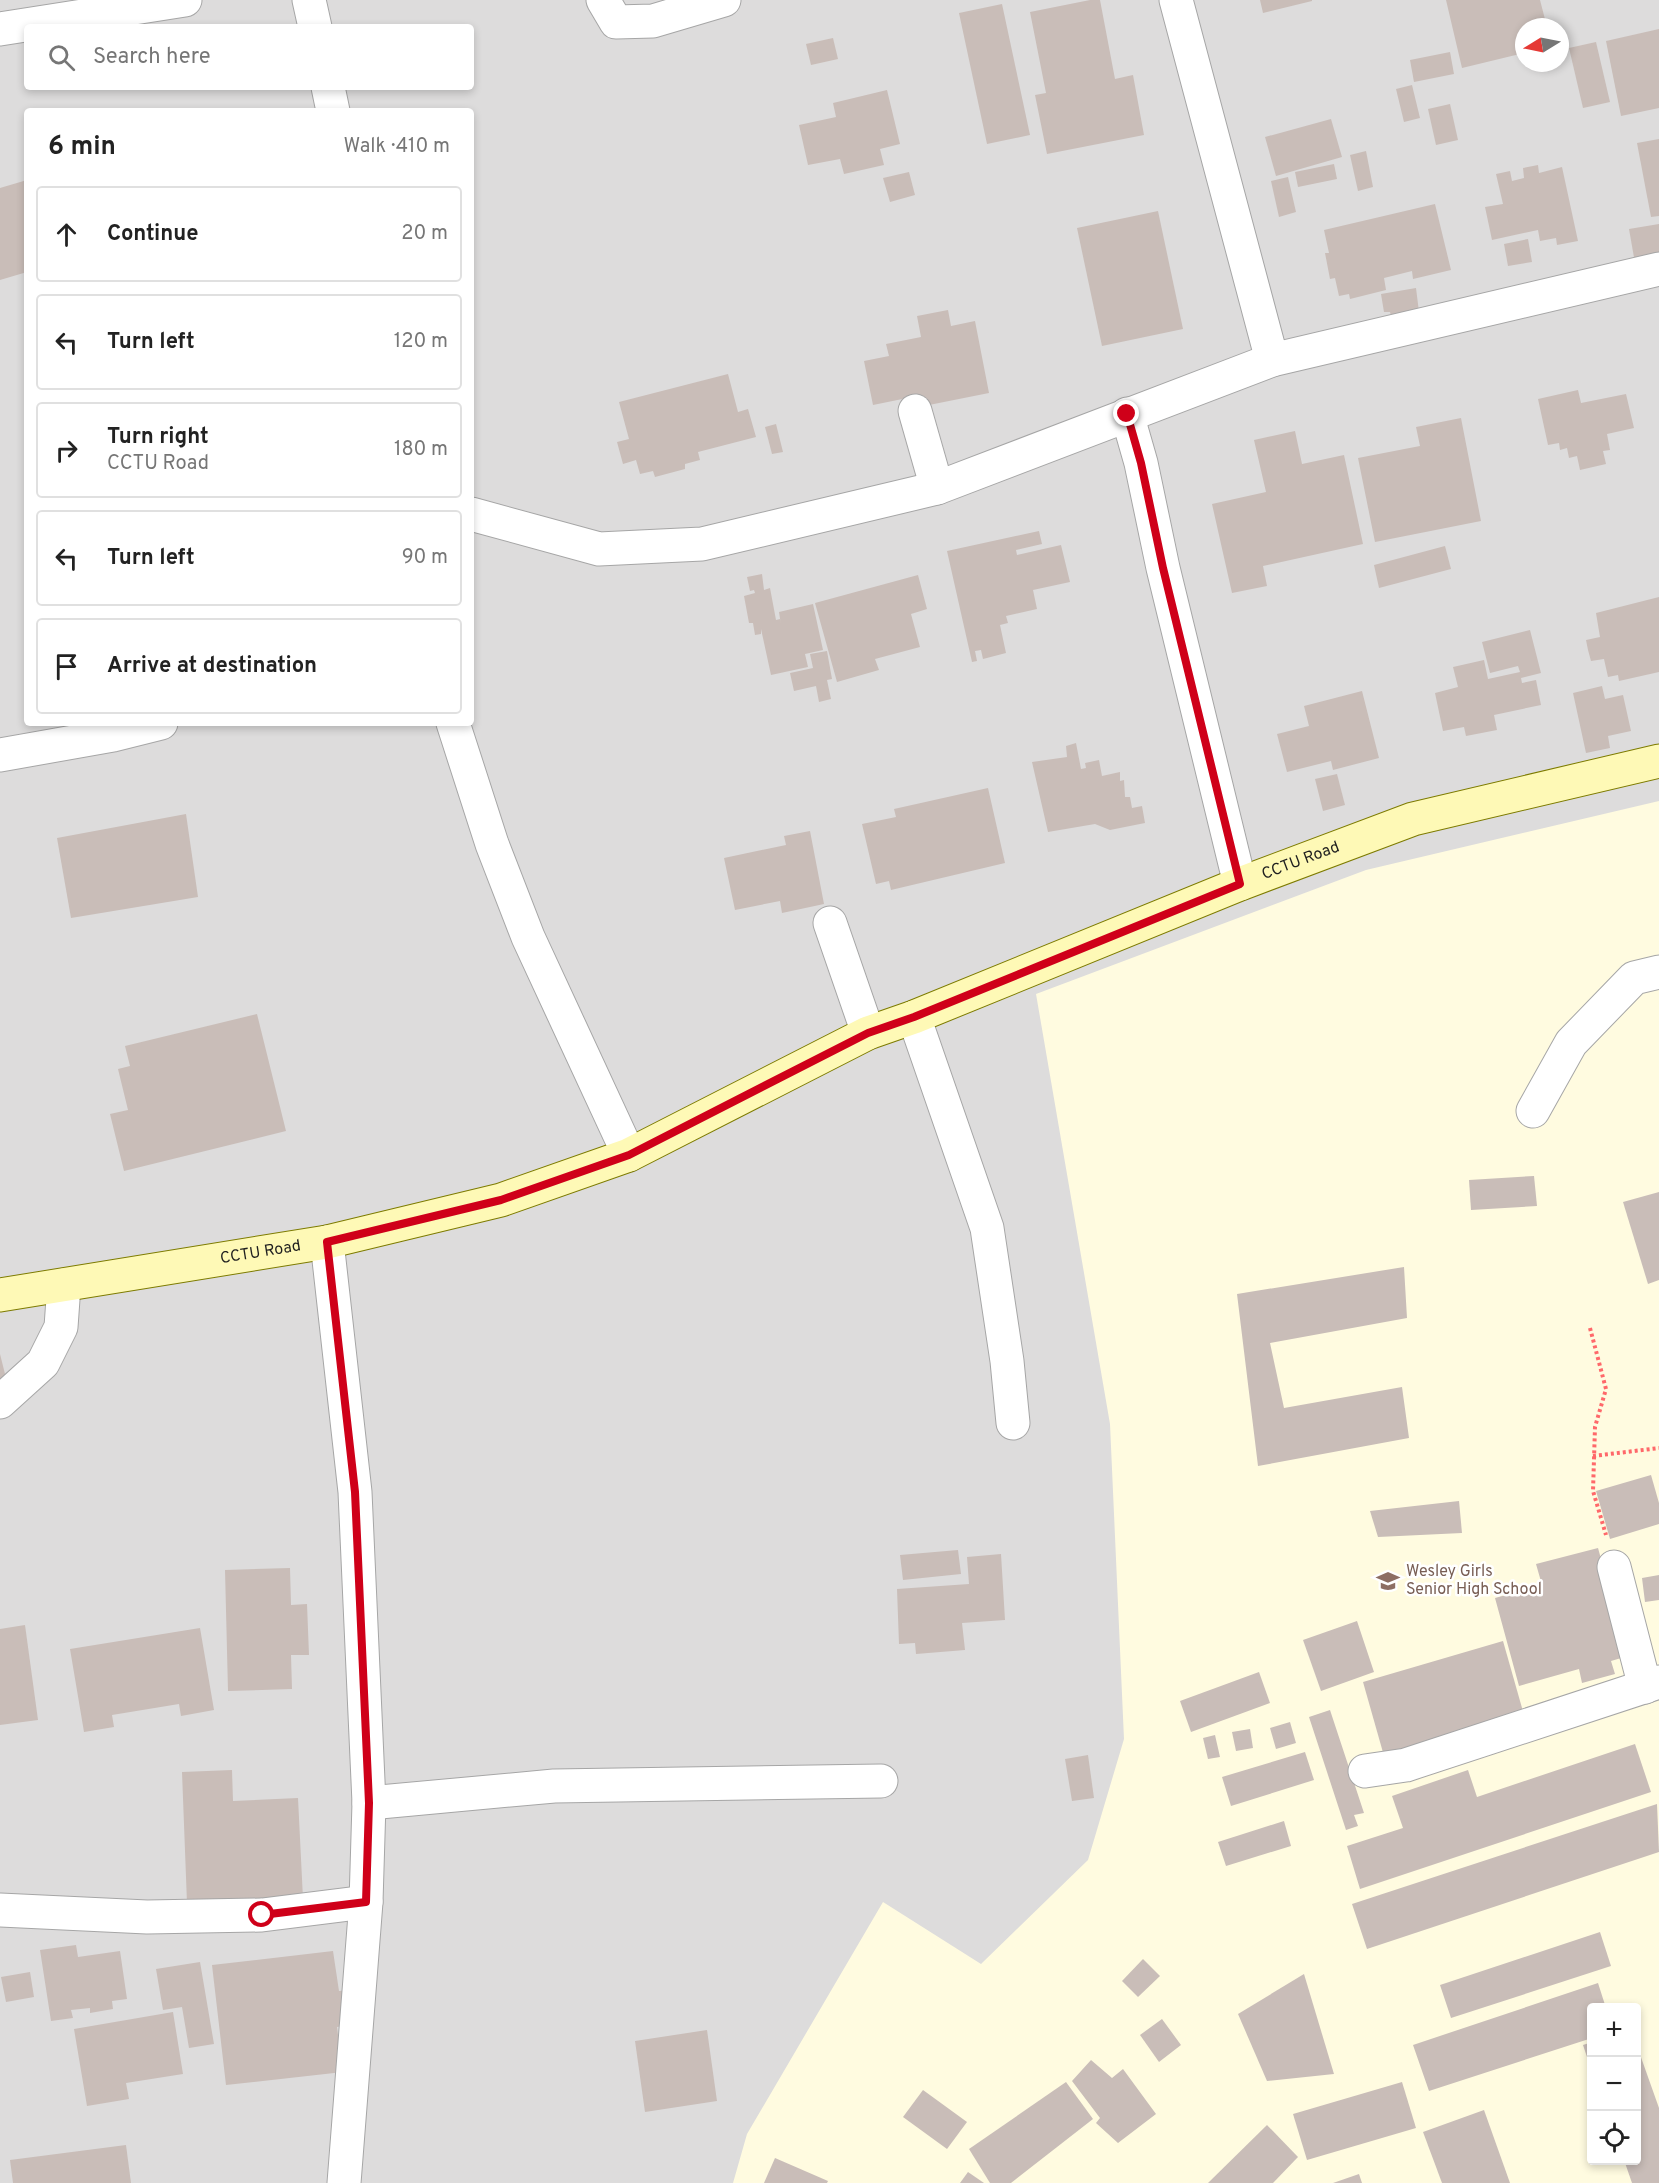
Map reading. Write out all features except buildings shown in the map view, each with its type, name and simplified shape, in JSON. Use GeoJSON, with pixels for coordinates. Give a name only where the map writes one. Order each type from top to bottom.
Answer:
{"type":"FeatureCollection","features":[{"type":"Feature","properties":{"kind":"street"},"geometry":{"type":"LineString","coordinates":[[37,24],[185,0]]}},
{"type":"Feature","properties":{"kind":"street"},"geometry":{"type":"LineString","coordinates":[[309,0],[314,24]]}},
{"type":"Feature","properties":{"kind":"street"},"geometry":{"type":"LineString","coordinates":[[603,0],[616,22],[653,21],[724,0]]}},
{"type":"Feature","properties":{"kind":"street"},"geometry":{"type":"LineString","coordinates":[[1176,0],[1272,360]]}},
{"type":"Feature","properties":{"kind":"street"},"geometry":{"type":"LineString","coordinates":[[0,30],[24,26]]}},
{"type":"Feature","properties":{"kind":"street"},"geometry":{"type":"LineString","coordinates":[[329,90],[332,108]]}},
{"type":"Feature","properties":{"kind":"street"},"geometry":{"type":"LineString","coordinates":[[474,515],[600,549],[702,544],[937,488],[1272,360],[1659,269]]}},
{"type":"Feature","properties":{"kind":"street"},"geometry":{"type":"LineString","coordinates":[[915,411],[937,488]]}},
{"type":"Feature","properties":{"kind":"street"},"geometry":{"type":"LineString","coordinates":[[1127,414],[1141,463],[1163,568],[1240,884]]}},
{"type":"Feature","properties":{"kind":"street"},"geometry":{"type":"LineString","coordinates":[[0,755],[113,735],[149,726]]}},
{"type":"Feature","properties":{"kind":"street"},"geometry":{"type":"LineString","coordinates":[[454,726],[492,844],[528,937],[629,1155]]}},
{"type":"Feature","properties":{"kind":"street","name":"CCTU Road"},"geometry":{"type":"LineString","coordinates":[[0,1296],[327,1242],[501,1200],[629,1155],[868,1033],[914,1017],[1240,884],[1413,819],[1659,761]]}},
{"type":"Feature","properties":{"kind":"street"},"geometry":{"type":"LineString","coordinates":[[830,923],[868,1033]]}},
{"type":"Feature","properties":{"kind":"street"},"geometry":{"type":"LineString","coordinates":[[1533,1111],[1571,1043],[1634,978],[1659,972]]}},
{"type":"Feature","properties":{"kind":"street"},"geometry":{"type":"LineString","coordinates":[[914,1017],[987,1228],[1007,1361],[1013,1423]]}},
{"type":"Feature","properties":{"kind":"street"},"geometry":{"type":"LineString","coordinates":[[327,1242],[355,1492],[369,1803],[366,1902],[344,2183]]}},
{"type":"Feature","properties":{"kind":"street"},"geometry":{"type":"LineString","coordinates":[[0,1402],[43,1363],[61,1327],[64,1285]]}},
{"type":"Feature","properties":{"kind":"street"},"geometry":{"type":"LineString","coordinates":[[1365,1771],[1406,1765],[1652,1685],[1614,1568]]}},
{"type":"Feature","properties":{"kind":"street"},"geometry":{"type":"LineString","coordinates":[[369,1803],[554,1786],[881,1780]]}},
{"type":"Feature","properties":{"kind":"street"},"geometry":{"type":"LineString","coordinates":[[0,1910],[147,1917],[262,1915],[366,1902]]}},
{"type":"Feature","properties":{"kind":"path"},"geometry":{"type":"LineString","coordinates":[[1590,1328],[1606,1389],[1595,1427],[1593,1491],[1614,1568]]}},
{"type":"Feature","properties":{"kind":"path"},"geometry":{"type":"LineString","coordinates":[[1593,1456],[1659,1448]]}},
{"type":"Feature","properties":{"kind":"shaded area"},"geometry":{"type":"Polygon","coordinates":[[[0,0],[1659,0],[1659,2183],[0,2183],[0,0]]]}},
{"type":"Feature","properties":{"kind":"shaded area","name":"Wesley Girls Senior High School"},"geometry":{"type":"Polygon","coordinates":[[[1659,801],[1659,2183],[733,2183],[747,2134],[883,1902],[981,1964],[1088,1860],[1124,1739],[1110,1424],[1036,994],[1366,870],[1659,801]]]}},
{"type":"Feature","properties":{"kind":"place","name":"Wesley Girls Senior High School"},"geometry":{"type":"Point","coordinates":[1388,1581]}},
{"type":"Feature","properties":{"kind":"route"},"geometry":{"type":"LineString","coordinates":[[262,1915],[366,1902],[369,1803],[355,1492],[327,1242],[501,1200],[629,1155],[868,1033],[914,1017],[1240,884],[1163,568],[1141,463],[1127,414]]}}]}
